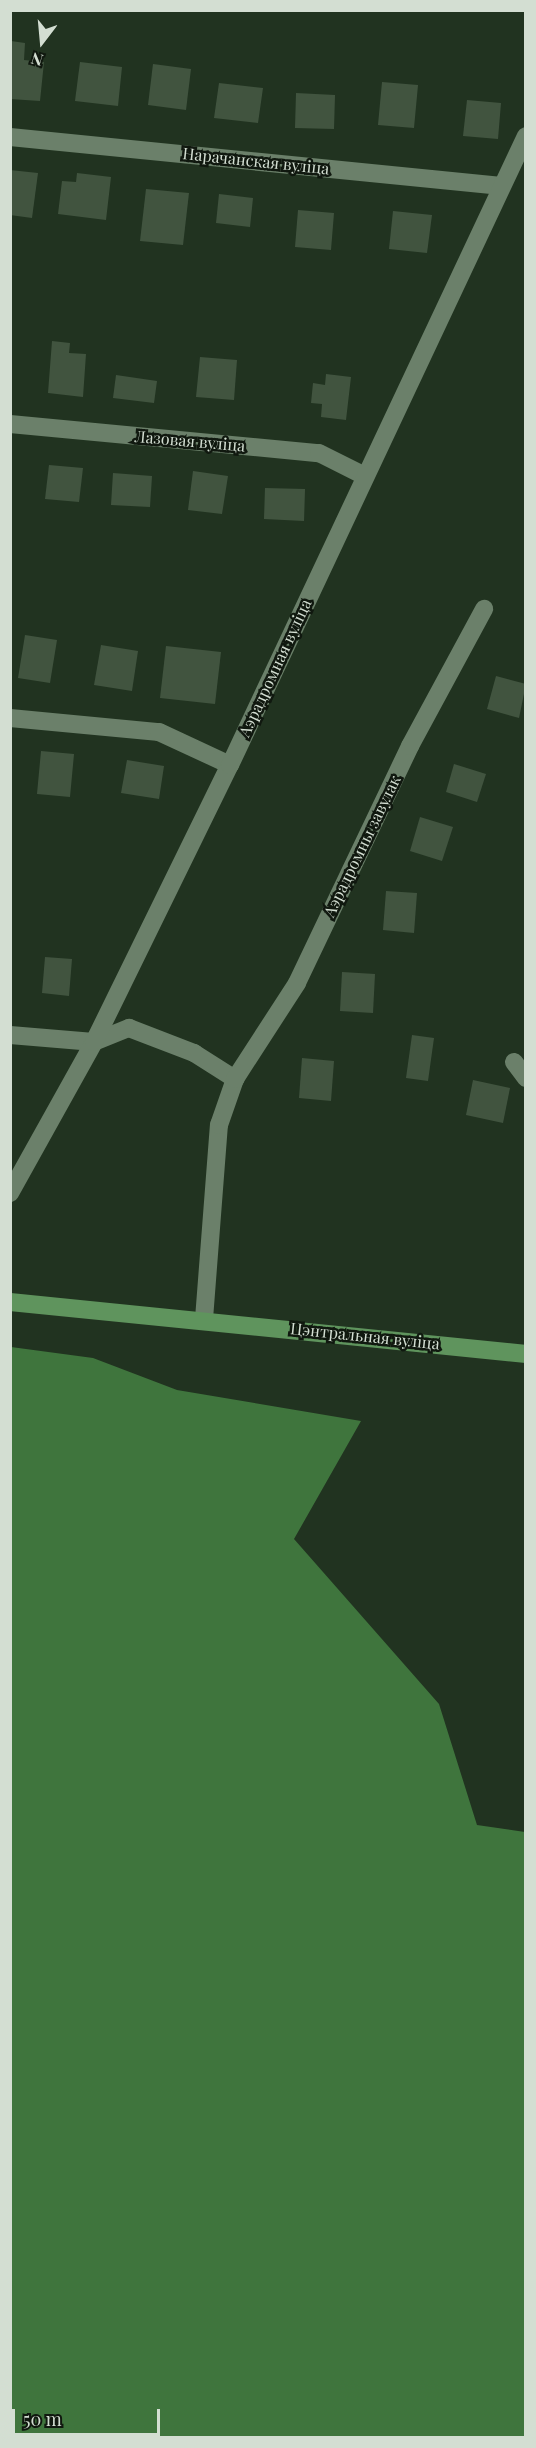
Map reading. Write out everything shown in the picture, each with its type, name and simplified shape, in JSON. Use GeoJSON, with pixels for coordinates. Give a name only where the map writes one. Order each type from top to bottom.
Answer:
{"type":"FeatureCollection","features":[{"type":"Feature","properties":{"kind":"main road","name":"Цэнтральная вуліца"},"geometry":{"type":"LineString","coordinates":[[10,1302],[204,1319],[525,1354]]}},
{"type":"Feature","properties":{"kind":"street","name":"Аэрадромная вуліца"},"geometry":{"type":"LineString","coordinates":[[10,1193],[94,1042],[230,765],[525,136]]}},
{"type":"Feature","properties":{"kind":"street","name":"Нарачанская вуліца"},"geometry":{"type":"LineString","coordinates":[[10,137],[502,186]]}},
{"type":"Feature","properties":{"kind":"street","name":"Лазовая вуліца"},"geometry":{"type":"LineString","coordinates":[[10,424],[319,453],[365,476]]}},
{"type":"Feature","properties":{"kind":"street","name":"Аэрадромны завулак"},"geometry":{"type":"LineString","coordinates":[[204,1319],[219,1125],[235,1079],[297,983],[410,746],[484,609]]}},
{"type":"Feature","properties":{"kind":"street"},"geometry":{"type":"LineString","coordinates":[[10,718],[159,732],[230,765]]}},
{"type":"Feature","properties":{"kind":"street"},"geometry":{"type":"LineString","coordinates":[[10,1035],[94,1042],[129,1028],[194,1053],[235,1079]]}},
{"type":"Feature","properties":{"kind":"street"},"geometry":{"type":"LineString","coordinates":[[514,1062],[525,1078]]}},
{"type":"Feature","properties":{"kind":"green space"},"geometry":{"type":"Polygon","coordinates":[[[11,1347],[93,1358],[177,1390],[361,1421],[294,1539],[439,1704],[477,1825],[525,1832],[525,2437],[11,2437],[11,1347]]]}},
{"type":"Feature","properties":{"kind":"building"},"geometry":{"type":"Polygon","coordinates":[[[11,41],[25,43],[24,60],[44,62],[40,101],[10,99],[11,41]]]}},
{"type":"Feature","properties":{"kind":"building"},"geometry":{"type":"Polygon","coordinates":[[[80,62],[122,67],[118,106],[75,101],[80,62]]]}},
{"type":"Feature","properties":{"kind":"building"},"geometry":{"type":"Polygon","coordinates":[[[153,64],[191,69],[186,110],[148,105],[153,64]]]}},
{"type":"Feature","properties":{"kind":"building"},"geometry":{"type":"Polygon","coordinates":[[[382,82],[418,85],[414,128],[378,125],[382,82]]]}},
{"type":"Feature","properties":{"kind":"building"},"geometry":{"type":"Polygon","coordinates":[[[219,83],[263,88],[258,123],[214,118],[219,83]]]}},
{"type":"Feature","properties":{"kind":"building"},"geometry":{"type":"Polygon","coordinates":[[[296,93],[335,95],[334,129],[295,128],[296,93]]]}},
{"type":"Feature","properties":{"kind":"building"},"geometry":{"type":"Polygon","coordinates":[[[467,100],[501,103],[498,139],[463,136],[467,100]]]}},
{"type":"Feature","properties":{"kind":"building"},"geometry":{"type":"Polygon","coordinates":[[[10,170],[38,173],[32,218],[10,215],[10,170]]]}},
{"type":"Feature","properties":{"kind":"building"},"geometry":{"type":"Polygon","coordinates":[[[77,173],[111,177],[106,220],[58,214],[62,181],[76,182],[77,173]]]}},
{"type":"Feature","properties":{"kind":"building"},"geometry":{"type":"Polygon","coordinates":[[[146,189],[189,193],[183,245],[140,241],[146,189]]]}},
{"type":"Feature","properties":{"kind":"building"},"geometry":{"type":"Polygon","coordinates":[[[219,194],[253,198],[250,227],[216,223],[219,194]]]}},
{"type":"Feature","properties":{"kind":"building"},"geometry":{"type":"Polygon","coordinates":[[[298,210],[334,213],[331,250],[295,247],[298,210]]]}},
{"type":"Feature","properties":{"kind":"building"},"geometry":{"type":"Polygon","coordinates":[[[393,211],[432,215],[427,253],[389,249],[393,211]]]}},
{"type":"Feature","properties":{"kind":"building"},"geometry":{"type":"Polygon","coordinates":[[[52,341],[70,343],[69,353],[86,354],[83,397],[48,393],[52,341]]]}},
{"type":"Feature","properties":{"kind":"building"},"geometry":{"type":"Polygon","coordinates":[[[200,357],[237,360],[234,400],[196,397],[200,357]]]}},
{"type":"Feature","properties":{"kind":"building"},"geometry":{"type":"Polygon","coordinates":[[[326,374],[351,377],[346,420],[321,417],[322,404],[311,403],[313,383],[325,385],[326,374]]]}},
{"type":"Feature","properties":{"kind":"building"},"geometry":{"type":"Polygon","coordinates":[[[116,375],[157,381],[154,403],[113,398],[116,375]]]}},
{"type":"Feature","properties":{"kind":"building"},"geometry":{"type":"Polygon","coordinates":[[[49,465],[83,468],[79,502],[45,499],[49,465]]]}},
{"type":"Feature","properties":{"kind":"building"},"geometry":{"type":"Polygon","coordinates":[[[193,471],[228,476],[222,514],[188,510],[193,471]]]}},
{"type":"Feature","properties":{"kind":"building"},"geometry":{"type":"Polygon","coordinates":[[[113,473],[152,476],[150,507],[111,505],[113,473]]]}},
{"type":"Feature","properties":{"kind":"building"},"geometry":{"type":"Polygon","coordinates":[[[265,488],[305,489],[304,521],[264,519],[265,488]]]}},
{"type":"Feature","properties":{"kind":"building"},"geometry":{"type":"Polygon","coordinates":[[[25,635],[57,640],[50,683],[18,678],[25,635]]]}},
{"type":"Feature","properties":{"kind":"building"},"geometry":{"type":"Polygon","coordinates":[[[101,645],[138,651],[132,691],[94,685],[101,645]]]}},
{"type":"Feature","properties":{"kind":"building"},"geometry":{"type":"Polygon","coordinates":[[[166,646],[221,652],[215,704],[160,698],[166,646]]]}},
{"type":"Feature","properties":{"kind":"building"},"geometry":{"type":"Polygon","coordinates":[[[496,676],[526,684],[519,718],[487,709],[496,676]]]}},
{"type":"Feature","properties":{"kind":"building"},"geometry":{"type":"Polygon","coordinates":[[[41,751],[74,754],[70,797],[37,794],[41,751]]]}},
{"type":"Feature","properties":{"kind":"building"},"geometry":{"type":"Polygon","coordinates":[[[127,760],[164,766],[159,799],[121,793],[127,760]]]}},
{"type":"Feature","properties":{"kind":"building"},"geometry":{"type":"Polygon","coordinates":[[[454,764],[486,774],[477,802],[446,792],[454,764]]]}},
{"type":"Feature","properties":{"kind":"building"},"geometry":{"type":"Polygon","coordinates":[[[420,817],[453,827],[442,861],[410,851],[420,817]]]}},
{"type":"Feature","properties":{"kind":"building"},"geometry":{"type":"Polygon","coordinates":[[[386,891],[417,893],[414,933],[383,930],[386,891]]]}},
{"type":"Feature","properties":{"kind":"building"},"geometry":{"type":"Polygon","coordinates":[[[45,957],[72,959],[69,996],[42,993],[45,957]]]}},
{"type":"Feature","properties":{"kind":"building"},"geometry":{"type":"Polygon","coordinates":[[[342,972],[375,974],[373,1013],[340,1011],[342,972]]]}},
{"type":"Feature","properties":{"kind":"building"},"geometry":{"type":"Polygon","coordinates":[[[412,1035],[434,1038],[428,1081],[406,1078],[412,1035]]]}},
{"type":"Feature","properties":{"kind":"building"},"geometry":{"type":"Polygon","coordinates":[[[302,1058],[334,1061],[331,1101],[299,1098],[302,1058]]]}},
{"type":"Feature","properties":{"kind":"building"},"geometry":{"type":"Polygon","coordinates":[[[473,1080],[510,1088],[503,1123],[466,1115],[473,1080]]]}}]}
